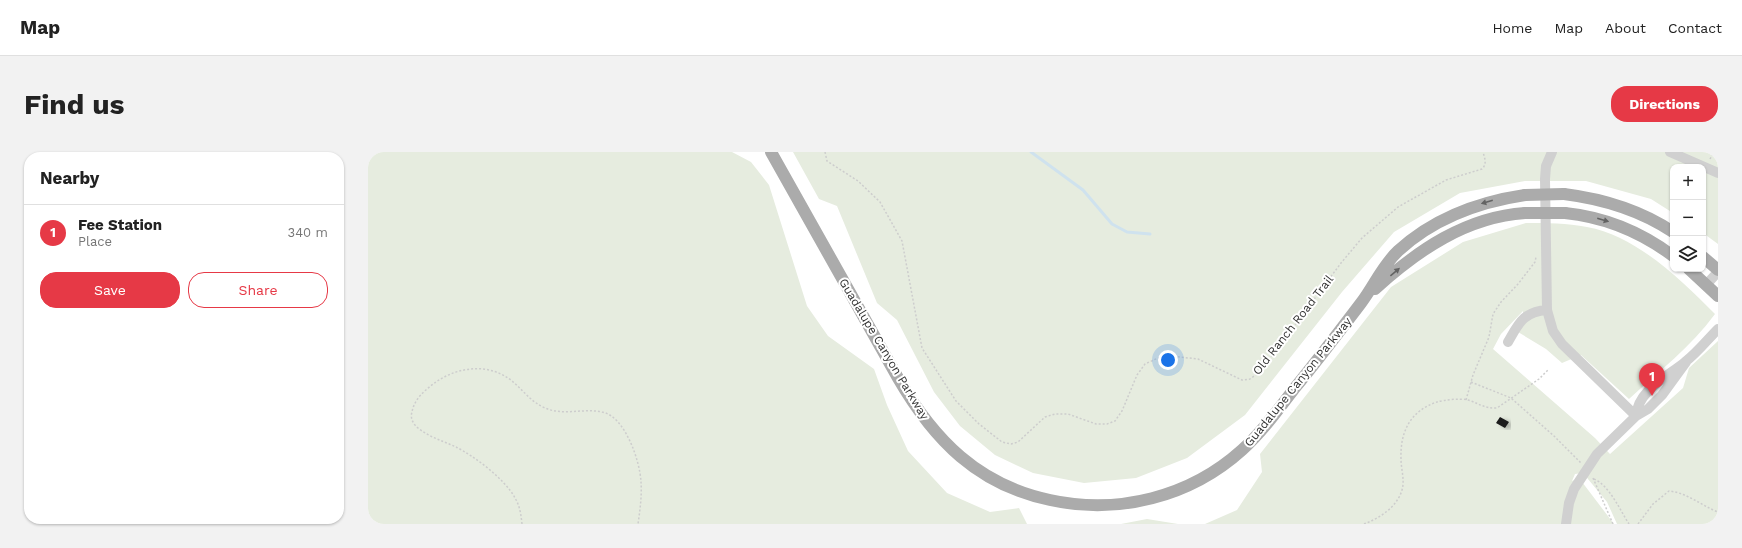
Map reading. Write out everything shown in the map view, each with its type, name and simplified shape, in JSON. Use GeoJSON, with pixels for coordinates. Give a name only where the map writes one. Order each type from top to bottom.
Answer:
{"type":"FeatureCollection","features":[{"type":"Feature","properties":{"kind":"main road","name":"Guadalupe Canyon Parkway"},"geometry":{"type":"LineString","coordinates":[[771,152],[898,378],[925,421],[946,444],[979,471],[1007,486],[1047,499],[1088,505],[1130,503],[1171,492],[1213,472],[1243,450],[1265,427],[1366,298],[1382,270],[1392,257],[1421,233],[1440,221],[1490,201],[1525,195],[1564,194],[1593,198],[1619,205],[1649,218],[1670,230]]}},
{"type":"Feature","properties":{"kind":"main road","name":"Guadalupe Canyon Parkway"},"geometry":{"type":"LineString","coordinates":[[1366,298],[1417,254],[1443,237],[1481,222],[1526,213],[1565,213],[1598,219],[1623,227],[1650,240],[1670,254]]}},
{"type":"Feature","properties":{"kind":"main road"},"geometry":{"type":"LineString","coordinates":[[1706,260],[1718,271]]}},
{"type":"Feature","properties":{"kind":"main road"},"geometry":{"type":"LineString","coordinates":[[1692,272],[1718,296]]}},
{"type":"Feature","properties":{"kind":"lane"},"geometry":{"type":"LineString","coordinates":[[1552,152],[1546,166],[1545,179],[1547,310],[1553,331],[1562,344],[1636,416]]}},
{"type":"Feature","properties":{"kind":"lane"},"geometry":{"type":"LineString","coordinates":[[1670,152],[1718,174]]}},
{"type":"Feature","properties":{"kind":"lane"},"geometry":{"type":"LineString","coordinates":[[1706,285],[1718,271]]}},
{"type":"Feature","properties":{"kind":"lane"},"geometry":{"type":"LineString","coordinates":[[1508,342],[1524,317],[1535,311],[1547,310]]}},
{"type":"Feature","properties":{"kind":"lane"},"geometry":{"type":"LineString","coordinates":[[1566,524],[1569,503],[1574,489],[1597,454],[1636,416],[1638,406],[1643,397],[1658,382],[1686,362],[1718,329]]}},
{"type":"Feature","properties":{"kind":"path","name":"Old Ranch Road Trail"},"geometry":{"type":"LineString","coordinates":[[825,152],[826,161],[858,181],[880,202],[902,241],[922,348],[956,401],[979,424],[1002,442],[1010,444],[1018,442],[1046,417],[1055,414],[1068,414],[1096,424],[1107,424],[1115,421],[1122,411],[1137,375],[1145,364],[1158,358],[1170,356],[1198,359],[1242,380],[1250,379],[1258,373],[1275,352],[1340,263],[1362,238],[1398,207],[1446,180],[1482,169],[1485,166],[1483,152]]}},
{"type":"Feature","properties":{"kind":"path"},"geometry":{"type":"LineString","coordinates":[[1466,400],[1471,382],[1489,337],[1493,314],[1501,302],[1518,284],[1535,262],[1537,254]]}},
{"type":"Feature","properties":{"kind":"path"},"geometry":{"type":"LineString","coordinates":[[522,524],[516,499],[494,474],[466,453],[423,431],[416,426],[412,419],[412,409],[419,398],[434,384],[455,371],[470,369],[492,371],[507,377],[535,403],[546,409],[567,412],[602,412],[616,418],[627,435],[639,465],[642,487],[638,524]]}},
{"type":"Feature","properties":{"kind":"path"},"geometry":{"type":"LineString","coordinates":[[1364,524],[1375,520],[1386,512],[1400,494],[1403,480],[1402,446],[1407,424],[1417,412],[1438,402],[1466,400],[1489,409],[1497,408],[1539,379],[1549,369]]}},
{"type":"Feature","properties":{"kind":"path"},"geometry":{"type":"LineString","coordinates":[[1471,382],[1511,398],[1554,436],[1593,478],[1613,524]]}},
{"type":"Feature","properties":{"kind":"path"},"geometry":{"type":"LineString","coordinates":[[1593,478],[1598,480],[1613,497],[1628,524]]}},
{"type":"Feature","properties":{"kind":"path"},"geometry":{"type":"LineString","coordinates":[[1638,524],[1653,504],[1669,491],[1680,493],[1697,500],[1703,506],[1718,512]]}},
{"type":"Feature","properties":{"kind":"shaded area"},"geometry":{"type":"Polygon","coordinates":[[[368,152],[732,152],[751,162],[769,185],[807,306],[828,336],[874,369],[887,405],[908,451],[947,493],[990,512],[1019,508],[1027,524],[368,524],[368,152]]]}},
{"type":"Feature","properties":{"kind":"shaded area"},"geometry":{"type":"Polygon","coordinates":[[[793,152],[1718,152],[1718,244],[1706,235],[1706,164],[1670,164],[1670,211],[1651,199],[1586,181],[1525,181],[1460,193],[1394,232],[1342,292],[1245,415],[1187,458],[1136,478],[1084,483],[1033,473],[995,455],[960,426],[934,392],[897,320],[877,303],[837,206],[819,199],[793,152]]]}},
{"type":"Feature","properties":{"kind":"shaded area"},"geometry":{"type":"Polygon","coordinates":[[[1526,223],[1579,226],[1605,232],[1641,250],[1657,261],[1688,287],[1715,314],[1685,348],[1629,399],[1581,355],[1562,363],[1546,349],[1518,332],[1523,320],[1523,311],[1501,334],[1493,349],[1595,438],[1610,454],[1683,388],[1689,368],[1718,341],[1718,524],[1617,524],[1607,502],[1583,473],[1575,474],[1572,481],[1579,478],[1614,524],[1205,524],[1237,510],[1262,472],[1260,454],[1391,287],[1463,242],[1526,223]]]}},
{"type":"Feature","properties":{"kind":"shaded area"},"geometry":{"type":"Polygon","coordinates":[[[1147,519],[1178,524],[1121,524],[1147,519]]]}},
{"type":"Feature","properties":{"kind":"building"},"geometry":{"type":"Polygon","coordinates":[[[1500,417],[1509,422],[1505,428],[1496,423],[1500,417]]]}},
{"type":"Feature","properties":{"kind":"waterway"},"geometry":{"type":"LineString","coordinates":[[1031,152],[1083,190],[1112,224],[1127,232],[1150,234]]}},
{"type":"Feature","properties":{"kind":"place","name":"Fee Station"},"geometry":{"type":"Point","coordinates":[1652,396]}}]}
